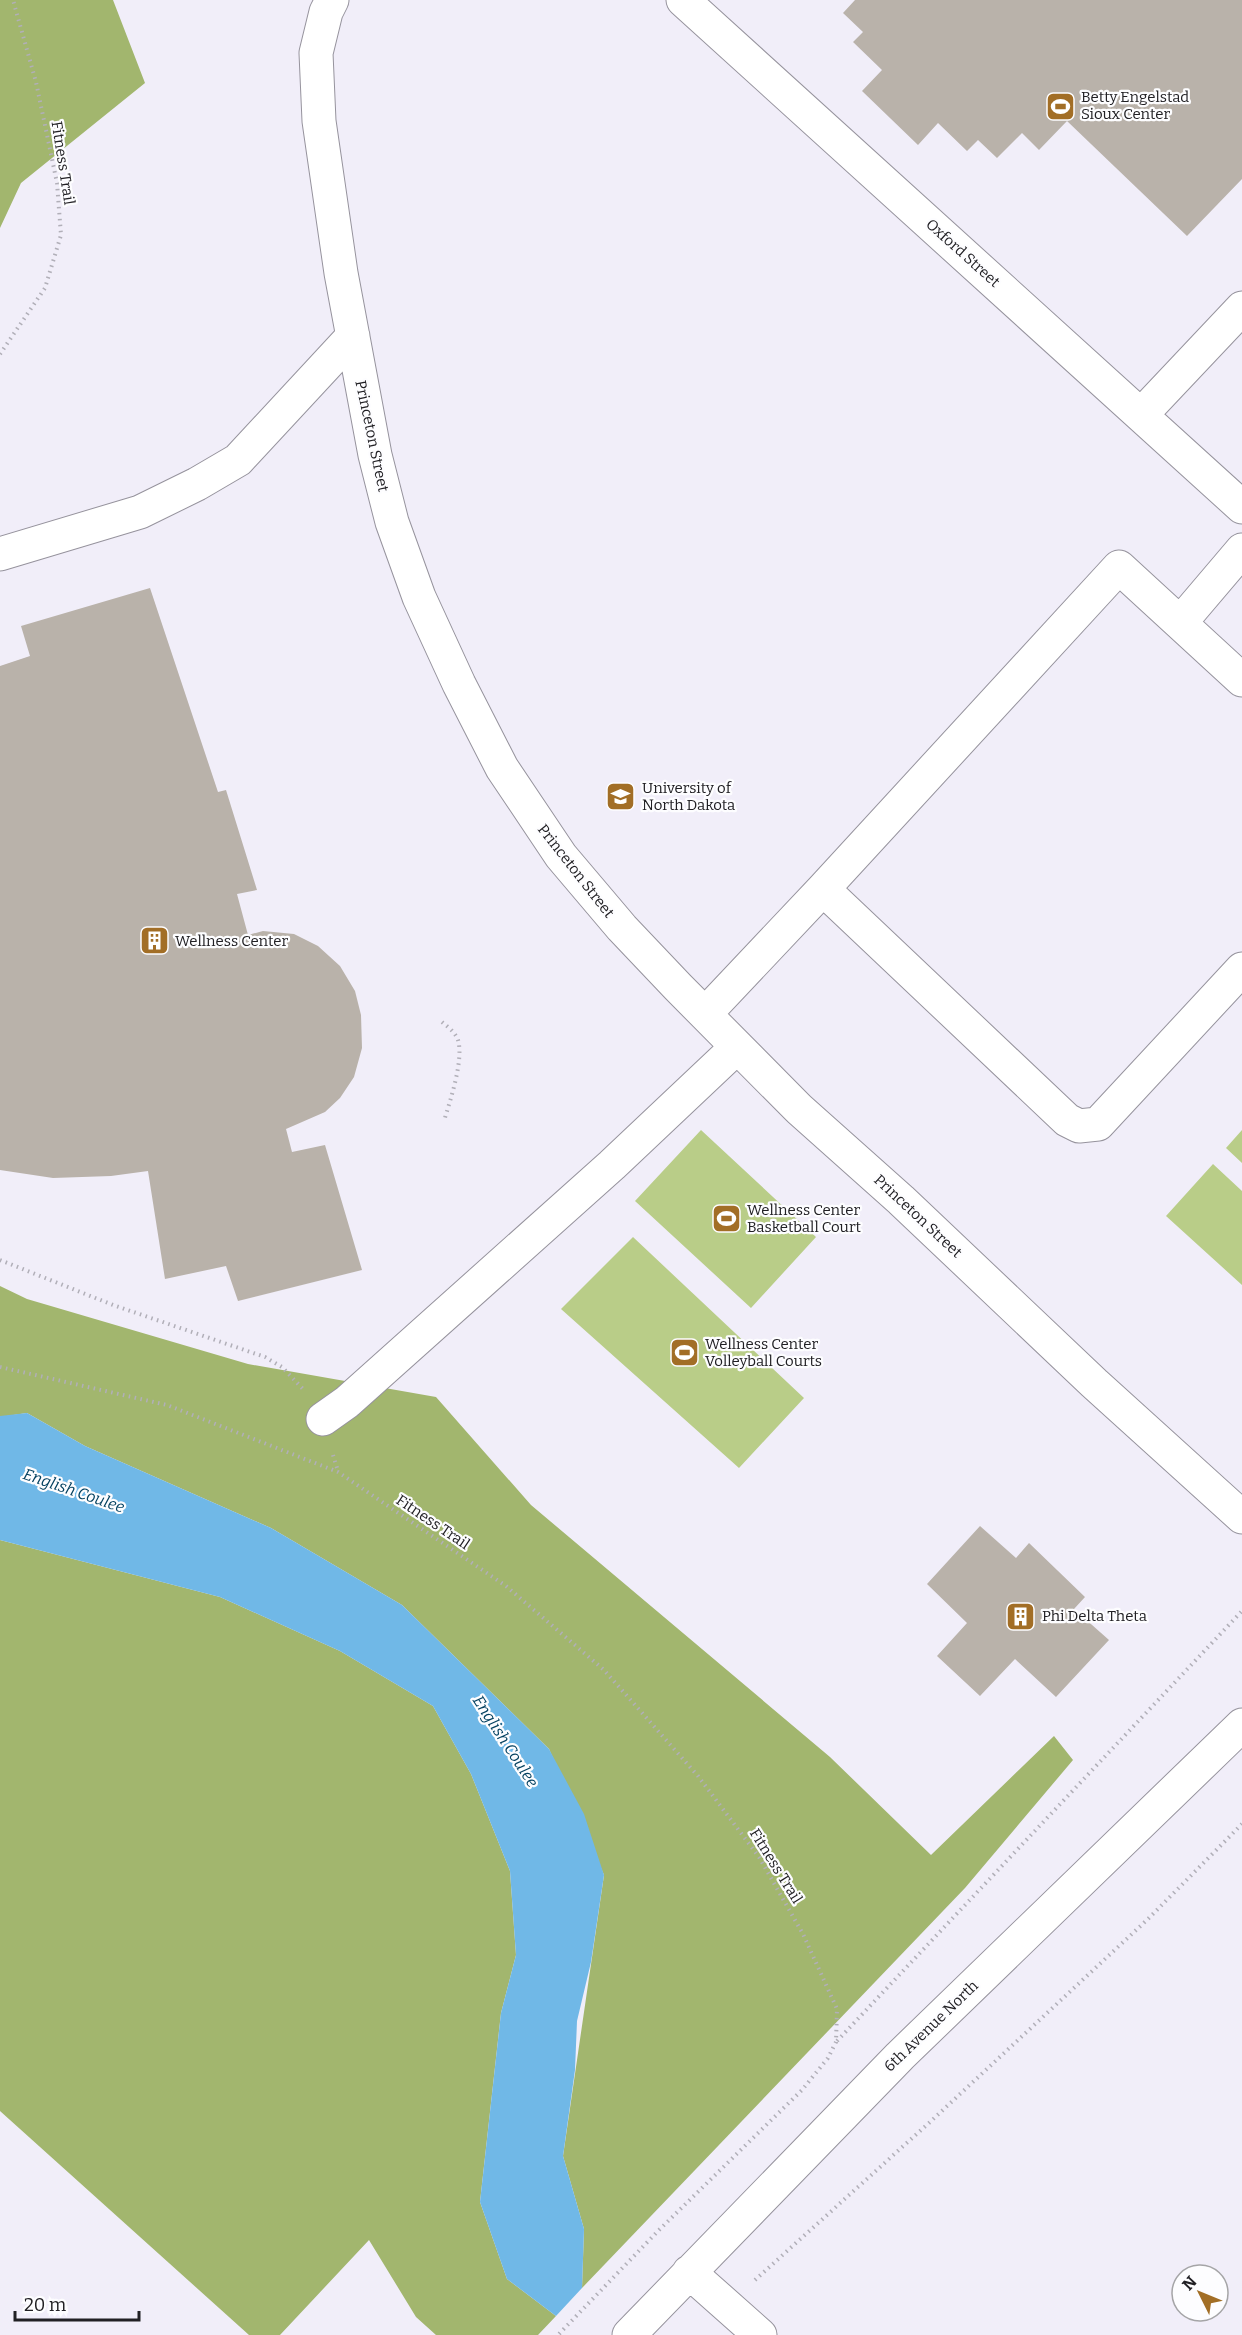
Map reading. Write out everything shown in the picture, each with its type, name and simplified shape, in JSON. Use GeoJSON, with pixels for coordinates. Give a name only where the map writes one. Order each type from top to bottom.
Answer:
{"type":"FeatureCollection","features":[{"type":"Feature","properties":{"kind":"street","name":"Princeton Street"},"geometry":{"type":"LineString","coordinates":[[332,0],[326,12],[316,53],[318,121],[375,455],[392,522],[419,597],[459,684],[502,768],[561,856],[622,928],[737,1047],[799,1109],[901,1200],[1094,1383],[1242,1517]]}},
{"type":"Feature","properties":{"kind":"street","name":"Oxford Street"},"geometry":{"type":"LineString","coordinates":[[683,0],[1242,507]]}},
{"type":"Feature","properties":{"kind":"street"},"geometry":{"type":"LineString","coordinates":[[1141,415],[1242,308]]}},
{"type":"Feature","properties":{"kind":"street"},"geometry":{"type":"LineString","coordinates":[[0,554],[140,512],[197,484],[238,460],[353,336]]}},
{"type":"Feature","properties":{"kind":"street"},"geometry":{"type":"LineString","coordinates":[[1180,623],[1242,550]]}},
{"type":"Feature","properties":{"kind":"street"},"geometry":{"type":"LineString","coordinates":[[705,1014],[1119,567],[1242,680]]}},
{"type":"Feature","properties":{"kind":"street"},"geometry":{"type":"LineString","coordinates":[[823,889],[1067,1120],[1079,1126],[1098,1124],[1242,969]]}},
{"type":"Feature","properties":{"kind":"street"},"geometry":{"type":"LineString","coordinates":[[323,1419],[347,1402],[603,1172],[737,1047]]}},
{"type":"Feature","properties":{"kind":"street","name":"6th Avenue North"},"geometry":{"type":"LineString","coordinates":[[629,2335],[900,2056],[1242,1725]]}},
{"type":"Feature","properties":{"kind":"street"},"geometry":{"type":"LineString","coordinates":[[689,2272],[760,2335]]}},
{"type":"Feature","properties":{"kind":"path","name":"Fitness Trail"},"geometry":{"type":"LineString","coordinates":[[0,354],[45,288],[61,235],[55,172],[36,82],[13,0]]}},
{"type":"Feature","properties":{"kind":"path"},"geometry":{"type":"LineString","coordinates":[[442,1022],[458,1039],[459,1049],[451,1099],[444,1121]]}},
{"type":"Feature","properties":{"kind":"path"},"geometry":{"type":"LineString","coordinates":[[0,1260],[113,1305],[265,1357],[282,1367],[301,1387],[323,1419],[338,1472]]}},
{"type":"Feature","properties":{"kind":"path","name":"Fitness Trail"},"geometry":{"type":"LineString","coordinates":[[0,1367],[167,1405],[338,1472],[506,1586],[604,1670],[698,1776],[759,1857],[803,1934],[837,2009],[836,2042],[828,2058],[802,2090],[658,2232],[558,2335]]}},
{"type":"Feature","properties":{"kind":"path"},"geometry":{"type":"LineString","coordinates":[[836,2042],[1242,1611]]}},
{"type":"Feature","properties":{"kind":"path"},"geometry":{"type":"LineString","coordinates":[[723,2302],[756,2280],[930,2122],[1148,1918],[1242,1824]]}},
{"type":"Feature","properties":{"kind":"green space"},"geometry":{"type":"Polygon","coordinates":[[[0,0],[113,0],[145,83],[21,183],[0,228],[0,0]]]}},
{"type":"Feature","properties":{"kind":"green space","name":"Wellness Center Basketball Court"},"geometry":{"type":"Polygon","coordinates":[[[701,1130],[816,1237],[751,1308],[635,1201],[701,1130]]]}},
{"type":"Feature","properties":{"kind":"green space"},"geometry":{"type":"Polygon","coordinates":[[[1242,1130],[1242,1163],[1226,1148],[1242,1130]]]}},
{"type":"Feature","properties":{"kind":"green space"},"geometry":{"type":"Polygon","coordinates":[[[1213,1164],[1242,1191],[1242,1285],[1166,1216],[1213,1164]]]}},
{"type":"Feature","properties":{"kind":"green space","name":"Wellness Center Volleyball Courts"},"geometry":{"type":"Polygon","coordinates":[[[633,1237],[804,1398],[739,1468],[561,1309],[633,1237]]]}},
{"type":"Feature","properties":{"kind":"green space"},"geometry":{"type":"Polygon","coordinates":[[[0,1286],[27,1299],[248,1364],[436,1397],[531,1505],[830,1757],[931,1855],[1054,1736],[1073,1760],[965,1888],[582,2288],[584,2229],[563,2156],[604,1875],[549,1749],[402,1605],[271,1528],[85,1446],[27,1413],[0,1417],[0,1286]]]}},
{"type":"Feature","properties":{"kind":"green space"},"geometry":{"type":"Polygon","coordinates":[[[0,1540],[220,1597],[340,1651],[433,1706],[471,1774],[510,1871],[516,1955],[501,2013],[480,2202],[507,2279],[556,2316],[538,2335],[436,2335],[416,2317],[369,2240],[280,2335],[249,2335],[0,2111],[0,1540]]]}},
{"type":"Feature","properties":{"kind":"water","name":"English Coulee"},"geometry":{"type":"Polygon","coordinates":[[[27,1413],[85,1446],[271,1528],[402,1605],[549,1749],[584,1814],[604,1875],[591,1962],[577,2021],[575,2070],[563,2156],[584,2229],[582,2288],[556,2316],[507,2279],[480,2202],[501,2013],[516,1955],[510,1871],[471,1774],[433,1706],[340,1651],[220,1597],[0,1540],[0,1416],[27,1413]]]}},
{"type":"Feature","properties":{"kind":"building","name":"Betty Engelstad Sioux Center"},"geometry":{"type":"Polygon","coordinates":[[[855,0],[1242,0],[1242,179],[1187,236],[1067,121],[1039,150],[1022,133],[997,158],[978,140],[967,151],[938,123],[918,145],[862,91],[882,70],[853,42],[863,32],[843,13],[855,0]]]}},
{"type":"Feature","properties":{"kind":"building","name":"Wellness Center"},"geometry":{"type":"Polygon","coordinates":[[[150,588],[218,792],[226,790],[257,890],[237,894],[248,935],[263,931],[294,934],[318,946],[340,966],[355,991],[361,1015],[362,1048],[354,1077],[340,1098],[325,1112],[286,1129],[292,1152],[325,1145],[362,1270],[238,1301],[226,1266],[165,1279],[148,1171],[111,1176],[53,1178],[0,1170],[0,666],[30,656],[21,626],[150,588]]]}},
{"type":"Feature","properties":{"kind":"building","name":"Phi Delta Theta"},"geometry":{"type":"Polygon","coordinates":[[[980,1526],[1016,1558],[1029,1543],[1085,1597],[1074,1609],[1109,1640],[1056,1697],[1015,1659],[980,1696],[937,1656],[967,1623],[927,1584],[980,1526]]]}},
{"type":"Feature","properties":{"kind":"place","name":"Betty Engelstad Sioux Center"},"geometry":{"type":"Point","coordinates":[1060,106]}},
{"type":"Feature","properties":{"kind":"place","name":"University of North Dakota"},"geometry":{"type":"Point","coordinates":[621,797]}},
{"type":"Feature","properties":{"kind":"place","name":"Wellness Center"},"geometry":{"type":"Point","coordinates":[154,941]}},
{"type":"Feature","properties":{"kind":"place","name":"Wellness Center Basketball Court"},"geometry":{"type":"Point","coordinates":[726,1219]}},
{"type":"Feature","properties":{"kind":"place","name":"Wellness Center Volleyball Courts"},"geometry":{"type":"Point","coordinates":[684,1353]}},
{"type":"Feature","properties":{"kind":"place","name":"Phi Delta Theta"},"geometry":{"type":"Point","coordinates":[1021,1616]}}]}
